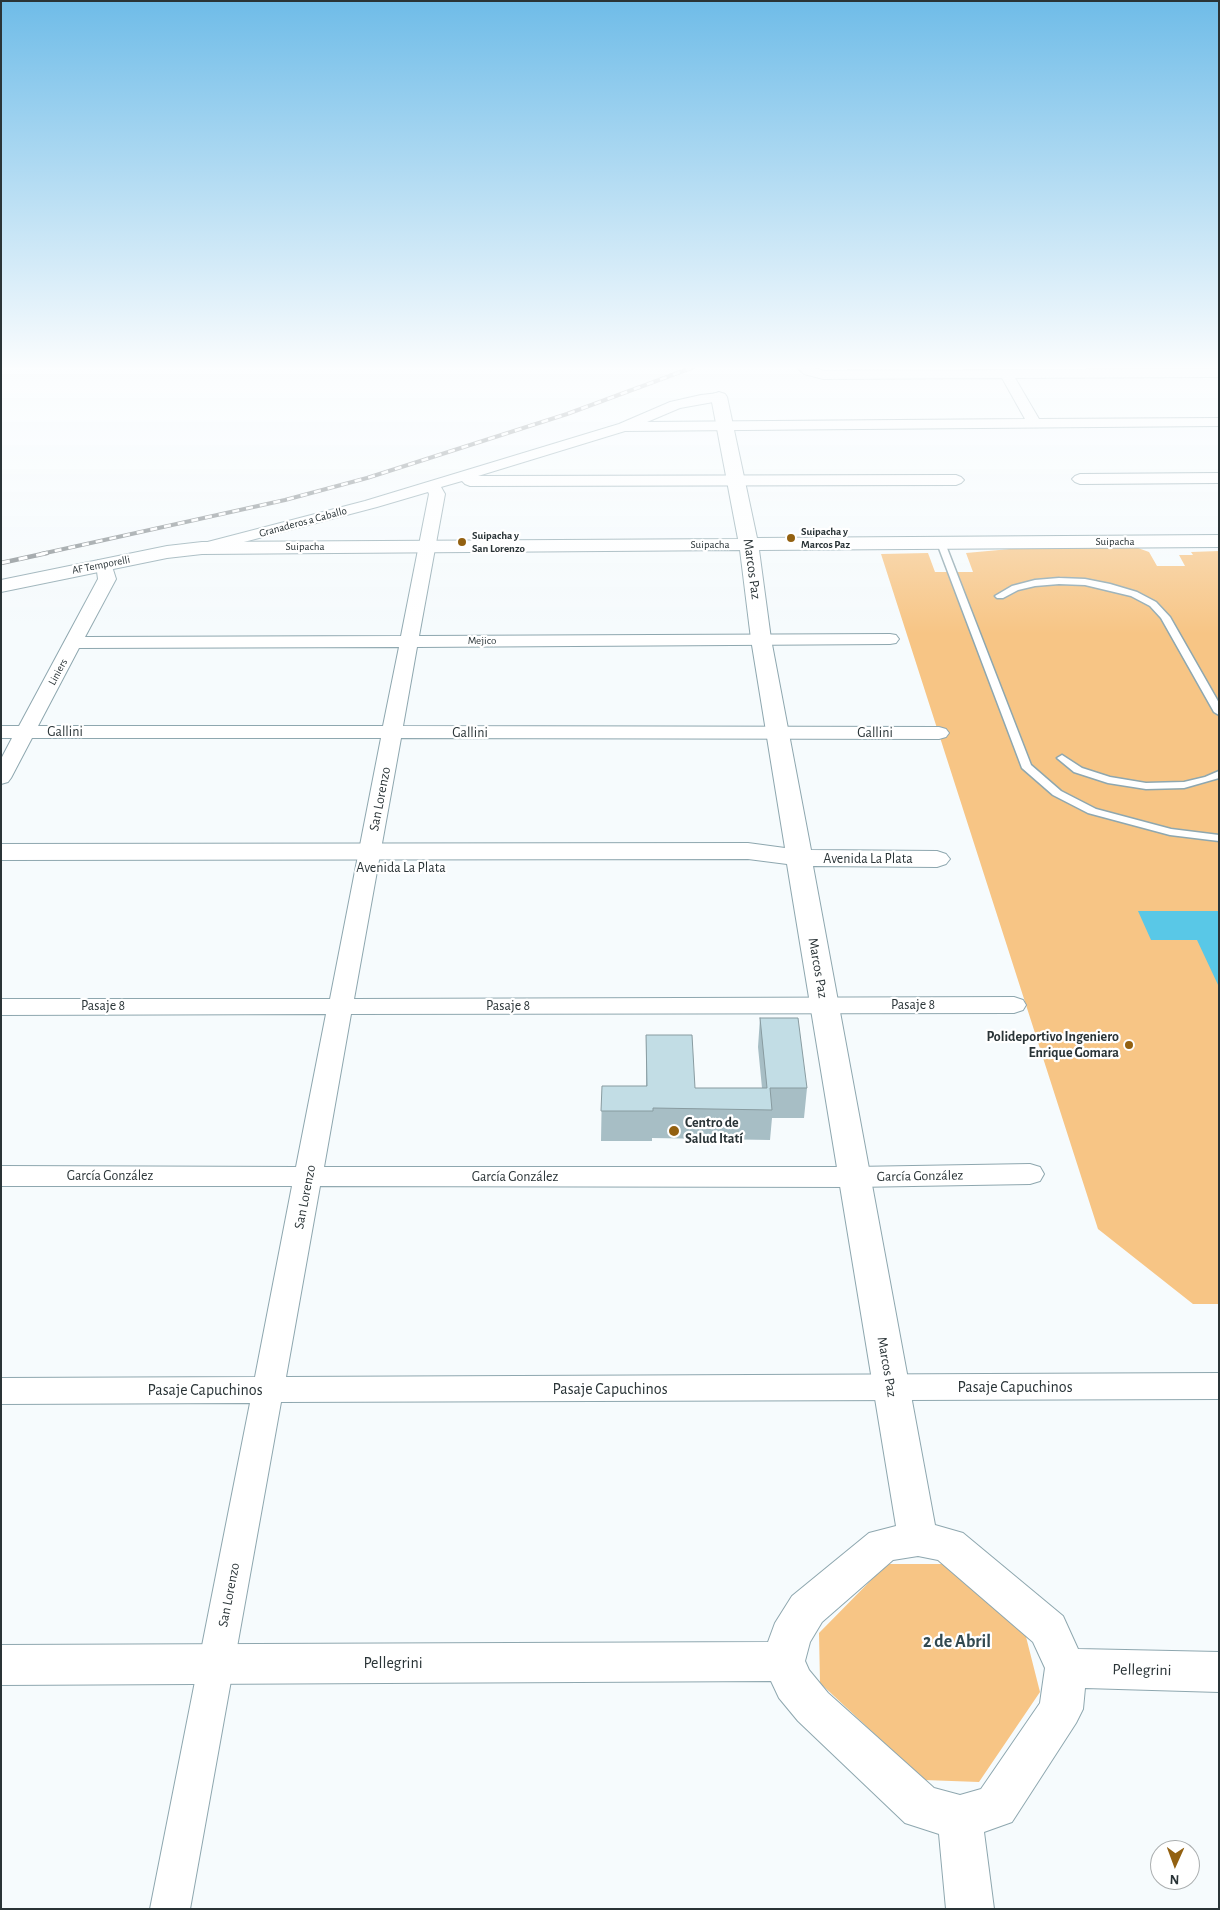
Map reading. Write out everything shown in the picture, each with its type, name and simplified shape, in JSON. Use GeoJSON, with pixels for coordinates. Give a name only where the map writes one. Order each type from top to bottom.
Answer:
{"type":"FeatureCollection","features":[{"type":"Feature","properties":{"kind":"street","name":"Granaderos a Caballo"},"geometry":{"type":"LineString","coordinates":[[202,548],[440,484],[530,456]]}},
{"type":"Feature","properties":{"kind":"street","name":"Marcos Paz"},"geometry":{"type":"LineString","coordinates":[[731,456],[750,544],[761,639],[918,1539]]}},
{"type":"Feature","properties":{"kind":"street"},"geometry":{"type":"LineString","coordinates":[[1080,478],[1219,478]]}},
{"type":"Feature","properties":{"kind":"street"},"geometry":{"type":"LineString","coordinates":[[440,484],[736,480],[956,480]]}},
{"type":"Feature","properties":{"kind":"street","name":"San Lorenzo"},"geometry":{"type":"LineString","coordinates":[[170,1909],[440,484]]}},
{"type":"Feature","properties":{"kind":"street","name":"Suipacha"},"geometry":{"type":"LineString","coordinates":[[202,548],[1219,541]]}},
{"type":"Feature","properties":{"kind":"street","name":"AF Temporelli"},"geometry":{"type":"LineString","coordinates":[[1,586],[167,552],[202,548]]}},
{"type":"Feature","properties":{"kind":"street","name":"Liniers"},"geometry":{"type":"LineString","coordinates":[[1,778],[107,579],[104,564]]}},
{"type":"Feature","properties":{"kind":"street","name":"Mejico"},"geometry":{"type":"LineString","coordinates":[[73,643],[890,639]]}},
{"type":"Feature","properties":{"kind":"street","name":"Gallini"},"geometry":{"type":"LineString","coordinates":[[1,732],[939,733]]}},
{"type":"Feature","properties":{"kind":"street","name":"Avenida La Plata"},"geometry":{"type":"LineString","coordinates":[[1,852],[751,868],[799,858],[937,859]]}},
{"type":"Feature","properties":{"kind":"street","name":"Avenida La Plata"},"geometry":{"type":"LineString","coordinates":[[1,870],[368,860]]}},
{"type":"Feature","properties":{"kind":"street","name":"Pasaje 8"},"geometry":{"type":"LineString","coordinates":[[1,1007],[1014,1005]]}},
{"type":"Feature","properties":{"kind":"street","name":"García González"},"geometry":{"type":"LineString","coordinates":[[1,1176],[854,1177],[1030,1174]]}},
{"type":"Feature","properties":{"kind":"street","name":"Pasaje Capuchinos"},"geometry":{"type":"LineString","coordinates":[[1,1391],[1219,1386]]}},
{"type":"Feature","properties":{"kind":"street"},"geometry":{"type":"LineString","coordinates":[[918,1539],[949,1545],[1048,1629],[1066,1668],[1061,1708],[996,1806],[960,1818],[921,1807],[813,1707],[794,1684],[784,1661],[790,1636],[807,1609],[883,1545],[918,1539]]}},
{"type":"Feature","properties":{"kind":"street","name":"Pellegrini"},"geometry":{"type":"LineString","coordinates":[[1,1665],[784,1661]]}},
{"type":"Feature","properties":{"kind":"street","name":"Pellegrini"},"geometry":{"type":"LineString","coordinates":[[1066,1668],[1219,1672]]}},
{"type":"Feature","properties":{"kind":"street"},"geometry":{"type":"LineString","coordinates":[[960,1818],[970,1909]]}},
{"type":"Feature","properties":{"kind":"lane"},"geometry":{"type":"LineString","coordinates":[[941,543],[1026,766],[1057,793],[1092,811],[1170,832],[1219,838]]}},
{"type":"Feature","properties":{"kind":"lane"},"geometry":{"type":"LineString","coordinates":[[1000,596],[1015,588],[1028,585],[1059,581],[1085,582],[1134,594],[1153,604],[1165,617],[1219,712]]}},
{"type":"Feature","properties":{"kind":"lane"},"geometry":{"type":"LineString","coordinates":[[1062,758],[1078,770],[1108,780],[1146,786],[1184,785],[1209,779],[1219,774]]}},
{"type":"Feature","properties":{"kind":"shaded area","name":"Polideportivo Ingeniero Enrique Gomara"},"geometry":{"type":"Polygon","coordinates":[[[1021,548],[1138,548],[1149,552],[1157,566],[1185,566],[1179,555],[1193,555],[1191,552],[1219,551],[1219,1304],[1193,1304],[1098,1229],[881,554],[928,553],[935,572],[973,572],[966,553],[1021,548]]]}},
{"type":"Feature","properties":{"kind":"shaded area"},"geometry":{"type":"Polygon","coordinates":[[[887,1564],[942,1564],[1023,1625],[1040,1692],[979,1782],[924,1780],[820,1683],[819,1633],[887,1564]]]}},
{"type":"Feature","properties":{"kind":"water"},"geometry":{"type":"Polygon","coordinates":[[[1138,911],[1219,911],[1219,987],[1197,940],[1151,940],[1138,911]]]}},
{"type":"Feature","properties":{"kind":"building"},"geometry":{"type":"Polygon","coordinates":[[[760,1018],[798,1018],[807,1088],[770,1088],[772,1110],[653,1108],[653,1111],[601,1111],[602,1086],[647,1086],[646,1035],[692,1035],[695,1088],[767,1088],[760,1018]]]}},
{"type":"Feature","properties":{"kind":"railway"},"geometry":{"type":"LineString","coordinates":[[41,554],[285,500],[367,478],[435,456]]}},
{"type":"Feature","properties":{"kind":"railway"},"geometry":{"type":"LineString","coordinates":[[1,563],[47,553]]}},
{"type":"Feature","properties":{"kind":"place","name":"Suipacha y Marcos Paz"},"geometry":{"type":"Point","coordinates":[791,538]}},
{"type":"Feature","properties":{"kind":"place","name":"Suipacha y San Lorenzo"},"geometry":{"type":"Point","coordinates":[462,542]}},
{"type":"Feature","properties":{"kind":"place","name":"Polideportivo Ingeniero Enrique Gomara"},"geometry":{"type":"Point","coordinates":[1129,1045]}},
{"type":"Feature","properties":{"kind":"place","name":"Centro de Salud Itatí"},"geometry":{"type":"Point","coordinates":[674,1131]}},
{"type":"Feature","properties":{"kind":"district","name":"2 de Abril"},"geometry":{"type":"Point","coordinates":[957,1642]}}]}
